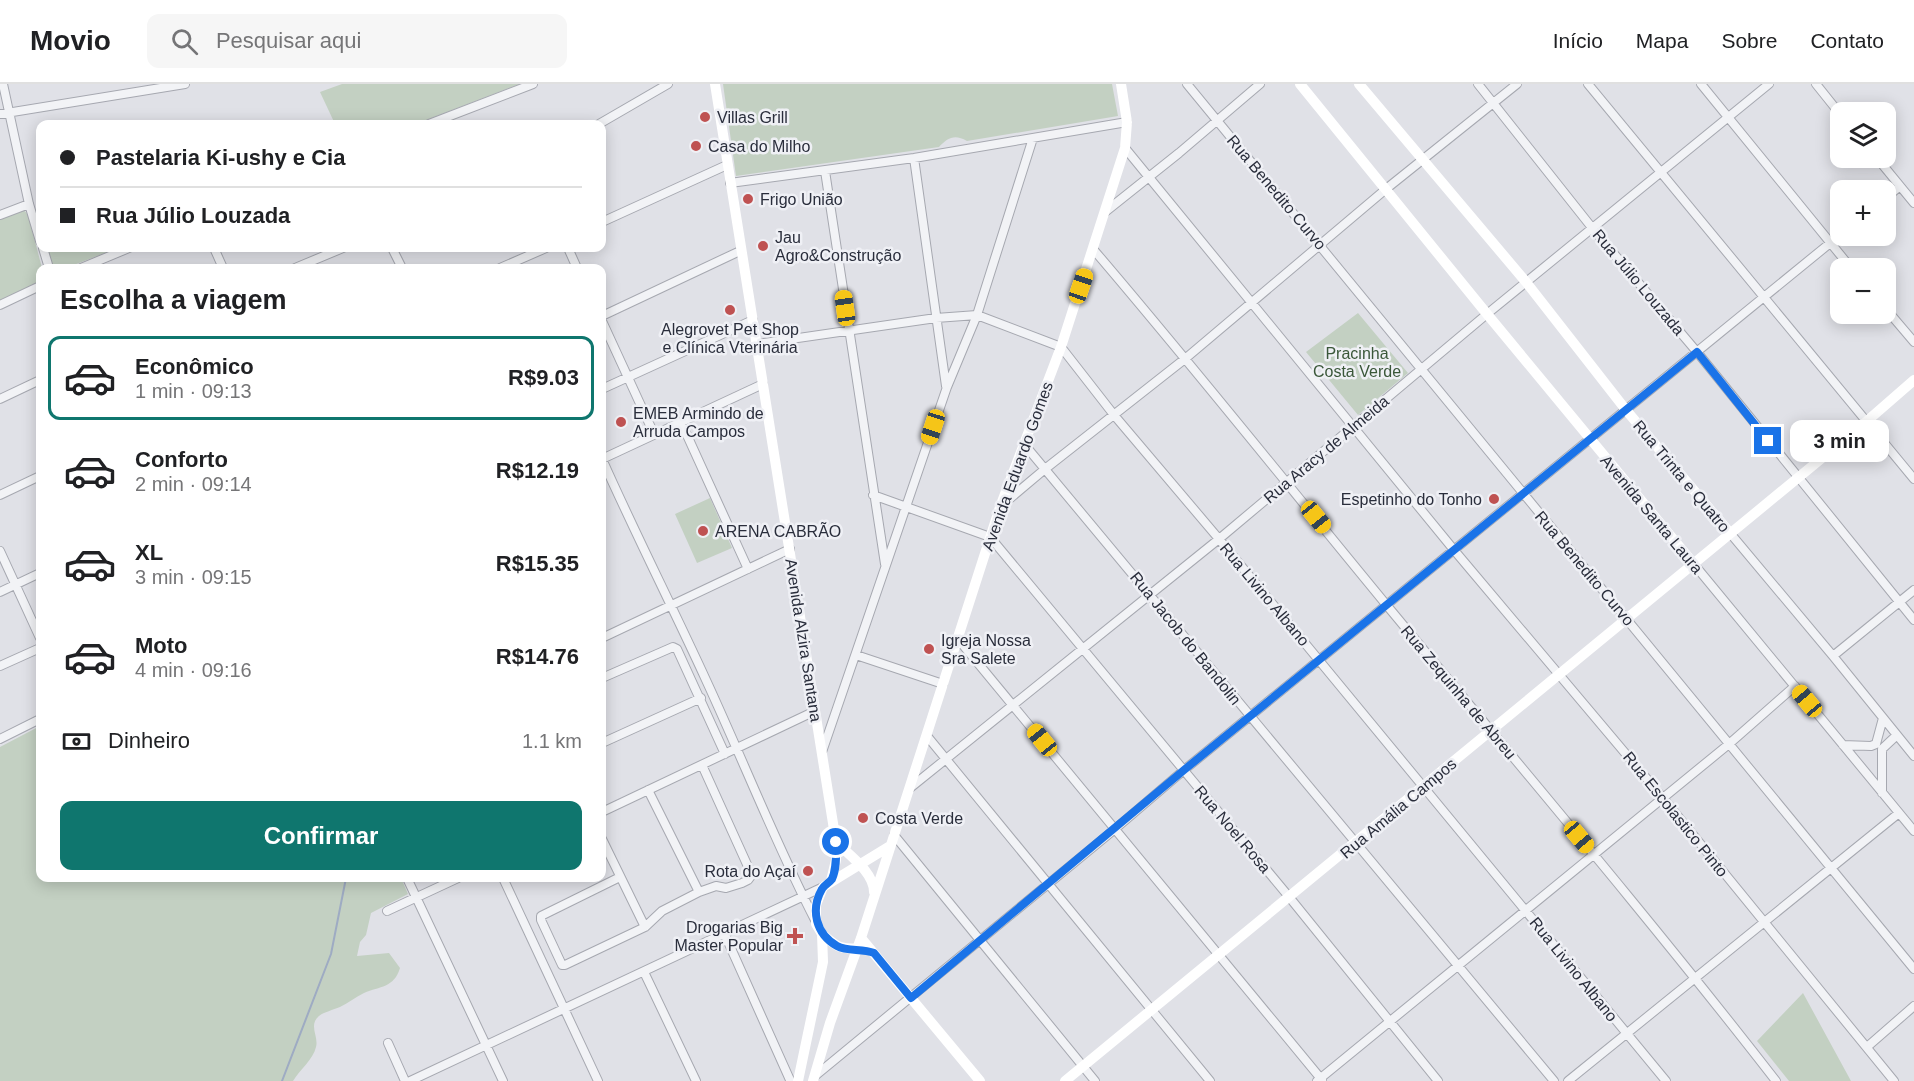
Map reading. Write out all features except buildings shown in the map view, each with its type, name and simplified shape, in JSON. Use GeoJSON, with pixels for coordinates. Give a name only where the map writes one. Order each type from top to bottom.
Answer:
{"type":"FeatureCollection","features":[{"type":"Feature","properties":{"kind":"street"},"geometry":{"type":"LineString","coordinates":[[3,84],[4,113],[36,228]]}},
{"type":"Feature","properties":{"kind":"street"},"geometry":{"type":"LineString","coordinates":[[4,113],[185,84]]}},
{"type":"Feature","properties":{"kind":"street"},"geometry":{"type":"LineString","coordinates":[[439,120],[532,84]]}},
{"type":"Feature","properties":{"kind":"street"},"geometry":{"type":"LineString","coordinates":[[606,120],[668,84]]}},
{"type":"Feature","properties":{"kind":"street","name":"Avenida Alzira Santana"},"geometry":{"type":"LineString","coordinates":[[715,84],[836,842],[836,860],[827,884]]}},
{"type":"Feature","properties":{"kind":"street","name":"Avenida Eduardo Gomes"},"geometry":{"type":"LineString","coordinates":[[874,896],[1000,507],[1061,347],[1125,148],[1127,122],[1121,84]]}},
{"type":"Feature","properties":{"kind":"street","name":"Rua Benedito Curvo"},"geometry":{"type":"LineString","coordinates":[[1187,84],[1422,368],[1522,494],[1628,618],[1914,969]]}},
{"type":"Feature","properties":{"kind":"street"},"geometry":{"type":"LineString","coordinates":[[1105,212],[1260,84]]}},
{"type":"Feature","properties":{"kind":"street","name":"Avenida Santa Laura"},"geometry":{"type":"LineString","coordinates":[[1300,84],[1914,831]]}},
{"type":"Feature","properties":{"kind":"street","name":"Rua Trinta e Quatro"},"geometry":{"type":"LineString","coordinates":[[1359,84],[1526,282],[1626,410],[1914,756]]}},
{"type":"Feature","properties":{"kind":"street","name":"Rua Júlio Louzada"},"geometry":{"type":"LineString","coordinates":[[1478,84],[1593,229],[1697,352],[1914,620]]}},
{"type":"Feature","properties":{"kind":"street"},"geometry":{"type":"LineString","coordinates":[[1000,507],[1186,358],[1386,189],[1516,84]]}},
{"type":"Feature","properties":{"kind":"street"},"geometry":{"type":"LineString","coordinates":[[1588,84],[1914,479]]}},
{"type":"Feature","properties":{"kind":"street"},"geometry":{"type":"LineString","coordinates":[[814,1079],[1115,830],[1184,770],[1830,244],[1701,84]]}},
{"type":"Feature","properties":{"kind":"street","name":"Rua Aracy de Almeida"},"geometry":{"type":"LineString","coordinates":[[910,789],[1012,704],[1083,650],[1219,539],[1487,314],[1769,84]]}},
{"type":"Feature","properties":{"kind":"street"},"geometry":{"type":"LineString","coordinates":[[1816,84],[1830,102]]}},
{"type":"Feature","properties":{"kind":"street"},"geometry":{"type":"LineString","coordinates":[[730,183],[914,158],[1127,122]]}},
{"type":"Feature","properties":{"kind":"street"},"geometry":{"type":"LineString","coordinates":[[822,753],[947,387],[977,315],[1033,138]]}},
{"type":"Feature","properties":{"kind":"street","name":"Rua Escolastico Pinto"},"geometry":{"type":"LineString","coordinates":[[1125,148],[1251,304],[1663,798],[1894,1081]]}},
{"type":"Feature","properties":{"kind":"street"},"geometry":{"type":"LineString","coordinates":[[914,158],[947,387]]}},
{"type":"Feature","properties":{"kind":"street"},"geometry":{"type":"LineString","coordinates":[[606,220],[727,165]]}},
{"type":"Feature","properties":{"kind":"street"},"geometry":{"type":"LineString","coordinates":[[1885,168],[1914,203]]}},
{"type":"Feature","properties":{"kind":"street"},"geometry":{"type":"LineString","coordinates":[[825,171],[873,495],[886,567]]}},
{"type":"Feature","properties":{"kind":"street"},"geometry":{"type":"LineString","coordinates":[[1896,189],[1900,186]]}},
{"type":"Feature","properties":{"kind":"street"},"geometry":{"type":"LineString","coordinates":[[0,215],[29,204]]}},
{"type":"Feature","properties":{"kind":"street"},"geometry":{"type":"LineString","coordinates":[[1832,246],[1842,258]]}},
{"type":"Feature","properties":{"kind":"street","name":"Rua Zequinha de Abreu"},"geometry":{"type":"LineString","coordinates":[[1093,249],[1186,358],[1696,978],[1776,1081]]}},
{"type":"Feature","properties":{"kind":"street"},"geometry":{"type":"LineString","coordinates":[[606,314],[740,251]]}},
{"type":"Feature","properties":{"kind":"street"},"geometry":{"type":"LineString","coordinates":[[91,264],[119,252]]}},
{"type":"Feature","properties":{"kind":"street"},"geometry":{"type":"LineString","coordinates":[[305,264],[333,252]]}},
{"type":"Feature","properties":{"kind":"street"},"geometry":{"type":"LineString","coordinates":[[509,264],[537,252]]}},
{"type":"Feature","properties":{"kind":"street"},"geometry":{"type":"LineString","coordinates":[[0,305],[36,288]]}},
{"type":"Feature","properties":{"kind":"street"},"geometry":{"type":"LineString","coordinates":[[757,344],[936,318],[977,315],[1061,347]]}},
{"type":"Feature","properties":{"kind":"street"},"geometry":{"type":"LineString","coordinates":[[606,387],[753,320]]}},
{"type":"Feature","properties":{"kind":"street"},"geometry":{"type":"LineString","coordinates":[[1896,321],[1914,342]]}},
{"type":"Feature","properties":{"kind":"street"},"geometry":{"type":"LineString","coordinates":[[606,330],[654,434]]}},
{"type":"Feature","properties":{"kind":"street","name":"Rua Livino Albano"},"geometry":{"type":"LineString","coordinates":[[1061,347],[1114,415],[1666,1081]]}},
{"type":"Feature","properties":{"kind":"street","name":"Rua Amália Campos"},"geometry":{"type":"LineString","coordinates":[[1065,1081],[1290,898],[1914,380]]}},
{"type":"Feature","properties":{"kind":"street"},"geometry":{"type":"LineString","coordinates":[[0,399],[36,382]]}},
{"type":"Feature","properties":{"kind":"street"},"geometry":{"type":"LineString","coordinates":[[606,457],[763,384]]}},
{"type":"Feature","properties":{"kind":"street"},"geometry":{"type":"LineString","coordinates":[[681,422],[748,569]]}},
{"type":"Feature","properties":{"kind":"street","name":"Rua Jacob do Bandolin"},"geometry":{"type":"LineString","coordinates":[[1024,444],[1554,1081]]}},
{"type":"Feature","properties":{"kind":"street"},"geometry":{"type":"LineString","coordinates":[[606,467],[738,749],[781,851],[819,929],[836,946],[845,950],[859,944]]}},
{"type":"Feature","properties":{"kind":"street"},"geometry":{"type":"LineString","coordinates":[[0,495],[36,478]]}},
{"type":"Feature","properties":{"kind":"street"},"geometry":{"type":"LineString","coordinates":[[873,495],[990,537]]}},
{"type":"Feature","properties":{"kind":"street","name":"Rua Noel Rosa"},"geometry":{"type":"LineString","coordinates":[[990,537],[1290,898],[1438,1081]]}},
{"type":"Feature","properties":{"kind":"street"},"geometry":{"type":"LineString","coordinates":[[606,636],[790,549]]}},
{"type":"Feature","properties":{"kind":"street"},"geometry":{"type":"LineString","coordinates":[[0,551],[36,629]]}},
{"type":"Feature","properties":{"kind":"street"},"geometry":{"type":"LineString","coordinates":[[0,592],[36,575]]}},
{"type":"Feature","properties":{"kind":"street"},"geometry":{"type":"LineString","coordinates":[[1833,656],[1914,590]]}},
{"type":"Feature","properties":{"kind":"street"},"geometry":{"type":"LineString","coordinates":[[958,639],[1219,954],[1320,1080],[1390,1020],[1729,744],[1795,686]]}},
{"type":"Feature","properties":{"kind":"street"},"geometry":{"type":"LineString","coordinates":[[606,676],[673,647],[701,698],[725,754]]}},
{"type":"Feature","properties":{"kind":"street"},"geometry":{"type":"LineString","coordinates":[[0,666],[36,650]]}},
{"type":"Feature","properties":{"kind":"street"},"geometry":{"type":"LineString","coordinates":[[856,655],[943,684]]}},
{"type":"Feature","properties":{"kind":"street"},"geometry":{"type":"LineString","coordinates":[[606,741],[701,698]]}},
{"type":"Feature","properties":{"kind":"street"},"geometry":{"type":"LineString","coordinates":[[606,810],[815,711]]}},
{"type":"Feature","properties":{"kind":"street"},"geometry":{"type":"LineString","coordinates":[[1882,793],[1879,747],[1883,718]]}},
{"type":"Feature","properties":{"kind":"street"},"geometry":{"type":"LineString","coordinates":[[0,739],[36,721]]}},
{"type":"Feature","properties":{"kind":"street"},"geometry":{"type":"LineString","coordinates":[[1843,745],[1879,747],[1897,735]]}},
{"type":"Feature","properties":{"kind":"street"},"geometry":{"type":"LineString","coordinates":[[927,736],[1210,1081]]}},
{"type":"Feature","properties":{"kind":"street"},"geometry":{"type":"LineString","coordinates":[[620,877],[541,916],[559,963],[565,965],[645,927],[662,911],[699,892],[716,886],[732,887],[748,880],[751,876],[702,765]]}},
{"type":"Feature","properties":{"kind":"street"},"geometry":{"type":"LineString","coordinates":[[648,790],[699,892]]}},
{"type":"Feature","properties":{"kind":"street"},"geometry":{"type":"LineString","coordinates":[[1568,1081],[1899,813]]}},
{"type":"Feature","properties":{"kind":"street"},"geometry":{"type":"LineString","coordinates":[[894,835],[1095,1081]]}},
{"type":"Feature","properties":{"kind":"street"},"geometry":{"type":"LineString","coordinates":[[814,1079],[830,1023],[874,896],[874,884],[867,872],[836,842]]}},
{"type":"Feature","properties":{"kind":"street"},"geometry":{"type":"LineString","coordinates":[[410,1081],[803,897],[890,846]]}},
{"type":"Feature","properties":{"kind":"street"},"geometry":{"type":"LineString","coordinates":[[606,847],[645,927]]}},
{"type":"Feature","properties":{"kind":"street"},"geometry":{"type":"LineString","coordinates":[[409,882],[503,1081]]}},
{"type":"Feature","properties":{"kind":"street"},"geometry":{"type":"LineString","coordinates":[[387,911],[448,882]]}},
{"type":"Feature","properties":{"kind":"street"},"geometry":{"type":"LineString","coordinates":[[505,882],[598,1081]]}},
{"type":"Feature","properties":{"kind":"street"},"geometry":{"type":"LineString","coordinates":[[794,1080],[823,962],[816,905],[827,884]]}},
{"type":"Feature","properties":{"kind":"street"},"geometry":{"type":"LineString","coordinates":[[725,934],[794,1080]]}},
{"type":"Feature","properties":{"kind":"street"},"geometry":{"type":"LineString","coordinates":[[859,944],[874,953],[980,1081]]}},
{"type":"Feature","properties":{"kind":"street"},"geometry":{"type":"LineString","coordinates":[[644,972],[696,1081]]}},
{"type":"Feature","properties":{"kind":"street"},"geometry":{"type":"LineString","coordinates":[[1867,1047],[1914,1006]]}},
{"type":"Feature","properties":{"kind":"street"},"geometry":{"type":"LineString","coordinates":[[388,1043],[405,1081]]}},
{"type":"Feature","properties":{"kind":"green space"},"geometry":{"type":"Polygon","coordinates":[[[342,84],[520,84],[426,120],[333,120],[320,92],[342,84]]]}},
{"type":"Feature","properties":{"kind":"green space"},"geometry":{"type":"Polygon","coordinates":[[[723,84],[1112,84],[1118,116],[967,141],[952,138],[939,147],[736,176],[723,84]]]}},
{"type":"Feature","properties":{"kind":"green space"},"geometry":{"type":"Polygon","coordinates":[[[24,210],[28,215],[41,264],[36,264],[36,285],[0,302],[0,219],[24,210]]]}},
{"type":"Feature","properties":{"kind":"green space"},"geometry":{"type":"Polygon","coordinates":[[[46,252],[108,252],[76,264],[50,264],[46,252]]]}},
{"type":"Feature","properties":{"kind":"green space","name":"Pracinha Costa Verde"},"geometry":{"type":"Polygon","coordinates":[[[1358,313],[1408,373],[1358,415],[1306,352],[1358,313]]]}},
{"type":"Feature","properties":{"kind":"green space","name":"ARENA CABRÃO"},"geometry":{"type":"Polygon","coordinates":[[[710,498],[732,548],[697,563],[675,514],[710,498]]]}},
{"type":"Feature","properties":{"kind":"green space"},"geometry":{"type":"Polygon","coordinates":[[[36,728],[36,882],[403,882],[408,894],[371,913],[366,935],[360,942],[357,956],[389,953],[400,968],[397,975],[390,983],[364,993],[319,1016],[314,1023],[317,1043],[314,1052],[293,1081],[0,1081],[0,747],[36,728]]]}},
{"type":"Feature","properties":{"kind":"green space"},"geometry":{"type":"Polygon","coordinates":[[[1803,993],[1851,1081],[1789,1081],[1757,1041],[1803,993]]]}},
{"type":"Feature","properties":{"kind":"waterway"},"geometry":{"type":"LineString","coordinates":[[282,1081],[331,954],[345,882]]}},
{"type":"Feature","properties":{"kind":"place","name":"Villas Grill"},"geometry":{"type":"Point","coordinates":[705,117]}},
{"type":"Feature","properties":{"kind":"place","name":"Casa do Milho"},"geometry":{"type":"Point","coordinates":[696,146]}},
{"type":"Feature","properties":{"kind":"place","name":"Frigo União"},"geometry":{"type":"Point","coordinates":[748,199]}},
{"type":"Feature","properties":{"kind":"place","name":"Jau Agro&Construção"},"geometry":{"type":"Point","coordinates":[763,246]}},
{"type":"Feature","properties":{"kind":"place","name":"Alegrovet Pet Shop e Clínica Vterinária"},"geometry":{"type":"Point","coordinates":[730,310]}},
{"type":"Feature","properties":{"kind":"place","name":"EMEB Armindo de Arruda Campos"},"geometry":{"type":"Point","coordinates":[621,422]}},
{"type":"Feature","properties":{"kind":"place","name":"Espetinho do Tonho"},"geometry":{"type":"Point","coordinates":[1494,499]}},
{"type":"Feature","properties":{"kind":"place","name":"ARENA CABRÃO"},"geometry":{"type":"Point","coordinates":[703,531]}},
{"type":"Feature","properties":{"kind":"place","name":"Igreja Nossa Sra Salete"},"geometry":{"type":"Point","coordinates":[929,649]}},
{"type":"Feature","properties":{"kind":"place","name":"Costa Verde"},"geometry":{"type":"Point","coordinates":[863,818]}},
{"type":"Feature","properties":{"kind":"place","name":"Rota do Açaí"},"geometry":{"type":"Point","coordinates":[808,871]}},
{"type":"Feature","properties":{"kind":"place","name":"Drogarias Big Master Popular"},"geometry":{"type":"Point","coordinates":[795,936]}},
{"type":"Feature","properties":{"kind":"route"},"geometry":{"type":"LineString","coordinates":[[836,842],[835,868],[831,881],[823,887],[816,905],[816,924],[822,934],[836,946],[845,950],[857,949],[874,953],[911,998],[1115,830],[1184,770],[1697,352],[1768,441]]}}]}
